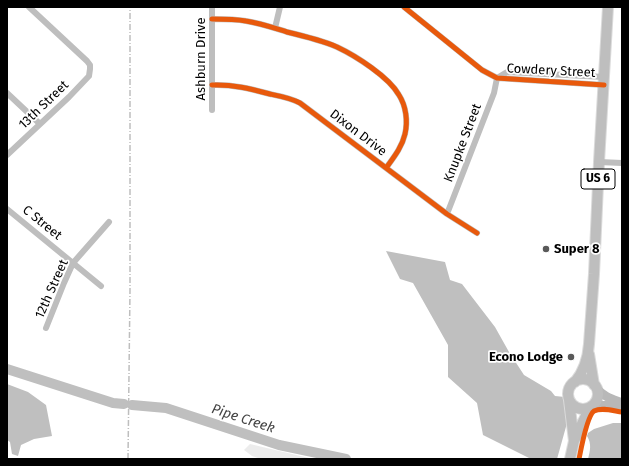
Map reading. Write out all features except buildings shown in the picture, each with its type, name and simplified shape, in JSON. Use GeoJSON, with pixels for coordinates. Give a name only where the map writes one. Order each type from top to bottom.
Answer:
{"type":"FeatureCollection","features":[{"type":"Feature","properties":{"kind":"main road","name":"US 6"},"geometry":{"type":"LineString","coordinates":[[595,387],[589,352],[608,7]]}},
{"type":"Feature","properties":{"kind":"main road","name":"US 6"},"geometry":{"type":"LineString","coordinates":[[575,382],[582,372],[589,352]]}},
{"type":"Feature","properties":{"kind":"main road"},"geometry":{"type":"LineString","coordinates":[[578,380],[585,380],[592,383],[600,393],[607,398],[622,404],[615,406],[592,406],[584,409],[577,408],[571,404],[568,394],[572,384],[578,380]]}},
{"type":"Feature","properties":{"kind":"main road"},"geometry":{"type":"LineString","coordinates":[[570,459],[574,441],[597,399],[595,387]]}},
{"type":"Feature","properties":{"kind":"main road"},"geometry":{"type":"LineString","coordinates":[[570,400],[574,441]]}},
{"type":"Feature","properties":{"kind":"street","name":"13th Street"},"geometry":{"type":"LineString","coordinates":[[7,155],[69,97],[90,74],[89,63],[29,7]]}},
{"type":"Feature","properties":{"kind":"street","name":"Ashburn Drive"},"geometry":{"type":"LineString","coordinates":[[212,7],[212,110]]}},
{"type":"Feature","properties":{"kind":"street"},"geometry":{"type":"LineString","coordinates":[[274,28],[280,7]]}},
{"type":"Feature","properties":{"kind":"street"},"geometry":{"type":"LineString","coordinates":[[404,7],[482,70],[497,78]]}},
{"type":"Feature","properties":{"kind":"street"},"geometry":{"type":"LineString","coordinates":[[212,19],[248,21],[318,40],[337,47],[350,54],[392,85],[403,104],[406,130],[400,149],[386,168]]}},
{"type":"Feature","properties":{"kind":"street","name":"Cowdery Street"},"geometry":{"type":"LineString","coordinates":[[497,78],[604,81]]}},
{"type":"Feature","properties":{"kind":"street","name":"Knupke Street"},"geometry":{"type":"LineString","coordinates":[[447,214],[494,93],[497,78]]}},
{"type":"Feature","properties":{"kind":"street","name":"Dixon Drive"},"geometry":{"type":"LineString","coordinates":[[212,84],[242,87],[297,102],[310,110],[447,214],[477,233]]}},
{"type":"Feature","properties":{"kind":"street"},"geometry":{"type":"LineString","coordinates":[[7,93],[40,124]]}},
{"type":"Feature","properties":{"kind":"street"},"geometry":{"type":"LineString","coordinates":[[599,162],[622,164]]}},
{"type":"Feature","properties":{"kind":"street","name":"C Street"},"geometry":{"type":"LineString","coordinates":[[7,209],[101,286]]}},
{"type":"Feature","properties":{"kind":"street","name":"12th Street"},"geometry":{"type":"LineString","coordinates":[[46,328],[73,263],[109,222]]}},
{"type":"Feature","properties":{"kind":"shaded area"},"geometry":{"type":"Polygon","coordinates":[[[386,251],[445,262],[450,280],[462,284],[495,327],[524,375],[551,391],[555,396],[565,397],[569,416],[557,459],[531,459],[483,435],[477,403],[448,377],[448,345],[413,283],[400,279],[386,251]]]}},
{"type":"Feature","properties":{"kind":"shaded area"},"geometry":{"type":"Polygon","coordinates":[[[7,384],[28,392],[46,405],[52,436],[34,439],[21,445],[18,456],[12,454],[10,442],[7,440],[7,384]]]}},
{"type":"Feature","properties":{"kind":"shaded area"},"geometry":{"type":"Polygon","coordinates":[[[613,423],[622,423],[622,459],[588,459],[590,442],[587,436],[588,433],[594,429],[613,423]]]}},
{"type":"Feature","properties":{"kind":"shaded area"},"geometry":{"type":"Polygon","coordinates":[[[250,444],[313,459],[261,459],[252,456],[244,450],[250,444]]]}},
{"type":"Feature","properties":{"kind":"waterway","name":"Pipe Creek"},"geometry":{"type":"LineString","coordinates":[[7,369],[113,403],[124,404]]}},
{"type":"Feature","properties":{"kind":"waterway","name":"Pipe Creek"},"geometry":{"type":"LineString","coordinates":[[132,405],[166,408],[279,445],[346,459]]}},
{"type":"Feature","properties":{"kind":"railway"},"geometry":{"type":"LineString","coordinates":[[128,459],[130,290],[130,7]]}},
{"type":"Feature","properties":{"kind":"cycle path"},"geometry":{"type":"LineString","coordinates":[[404,7],[482,70],[497,78],[604,85]]}},
{"type":"Feature","properties":{"kind":"cycle path"},"geometry":{"type":"LineString","coordinates":[[212,19],[234,19],[262,24],[325,42],[353,56],[380,74],[388,81],[399,95],[405,109],[406,119],[406,129],[402,143],[386,168]]}},
{"type":"Feature","properties":{"kind":"cycle path"},"geometry":{"type":"LineString","coordinates":[[212,85],[227,85],[249,89],[285,97],[300,103],[447,214],[477,233]]}},
{"type":"Feature","properties":{"kind":"cycle path"},"geometry":{"type":"LineString","coordinates":[[579,459],[591,414],[594,411],[604,409],[622,412]]}},
{"type":"Feature","properties":{"kind":"place","name":"Super 8"},"geometry":{"type":"Point","coordinates":[546,249]}},
{"type":"Feature","properties":{"kind":"place","name":"Econo Lodge"},"geometry":{"type":"Point","coordinates":[571,357]}}]}
